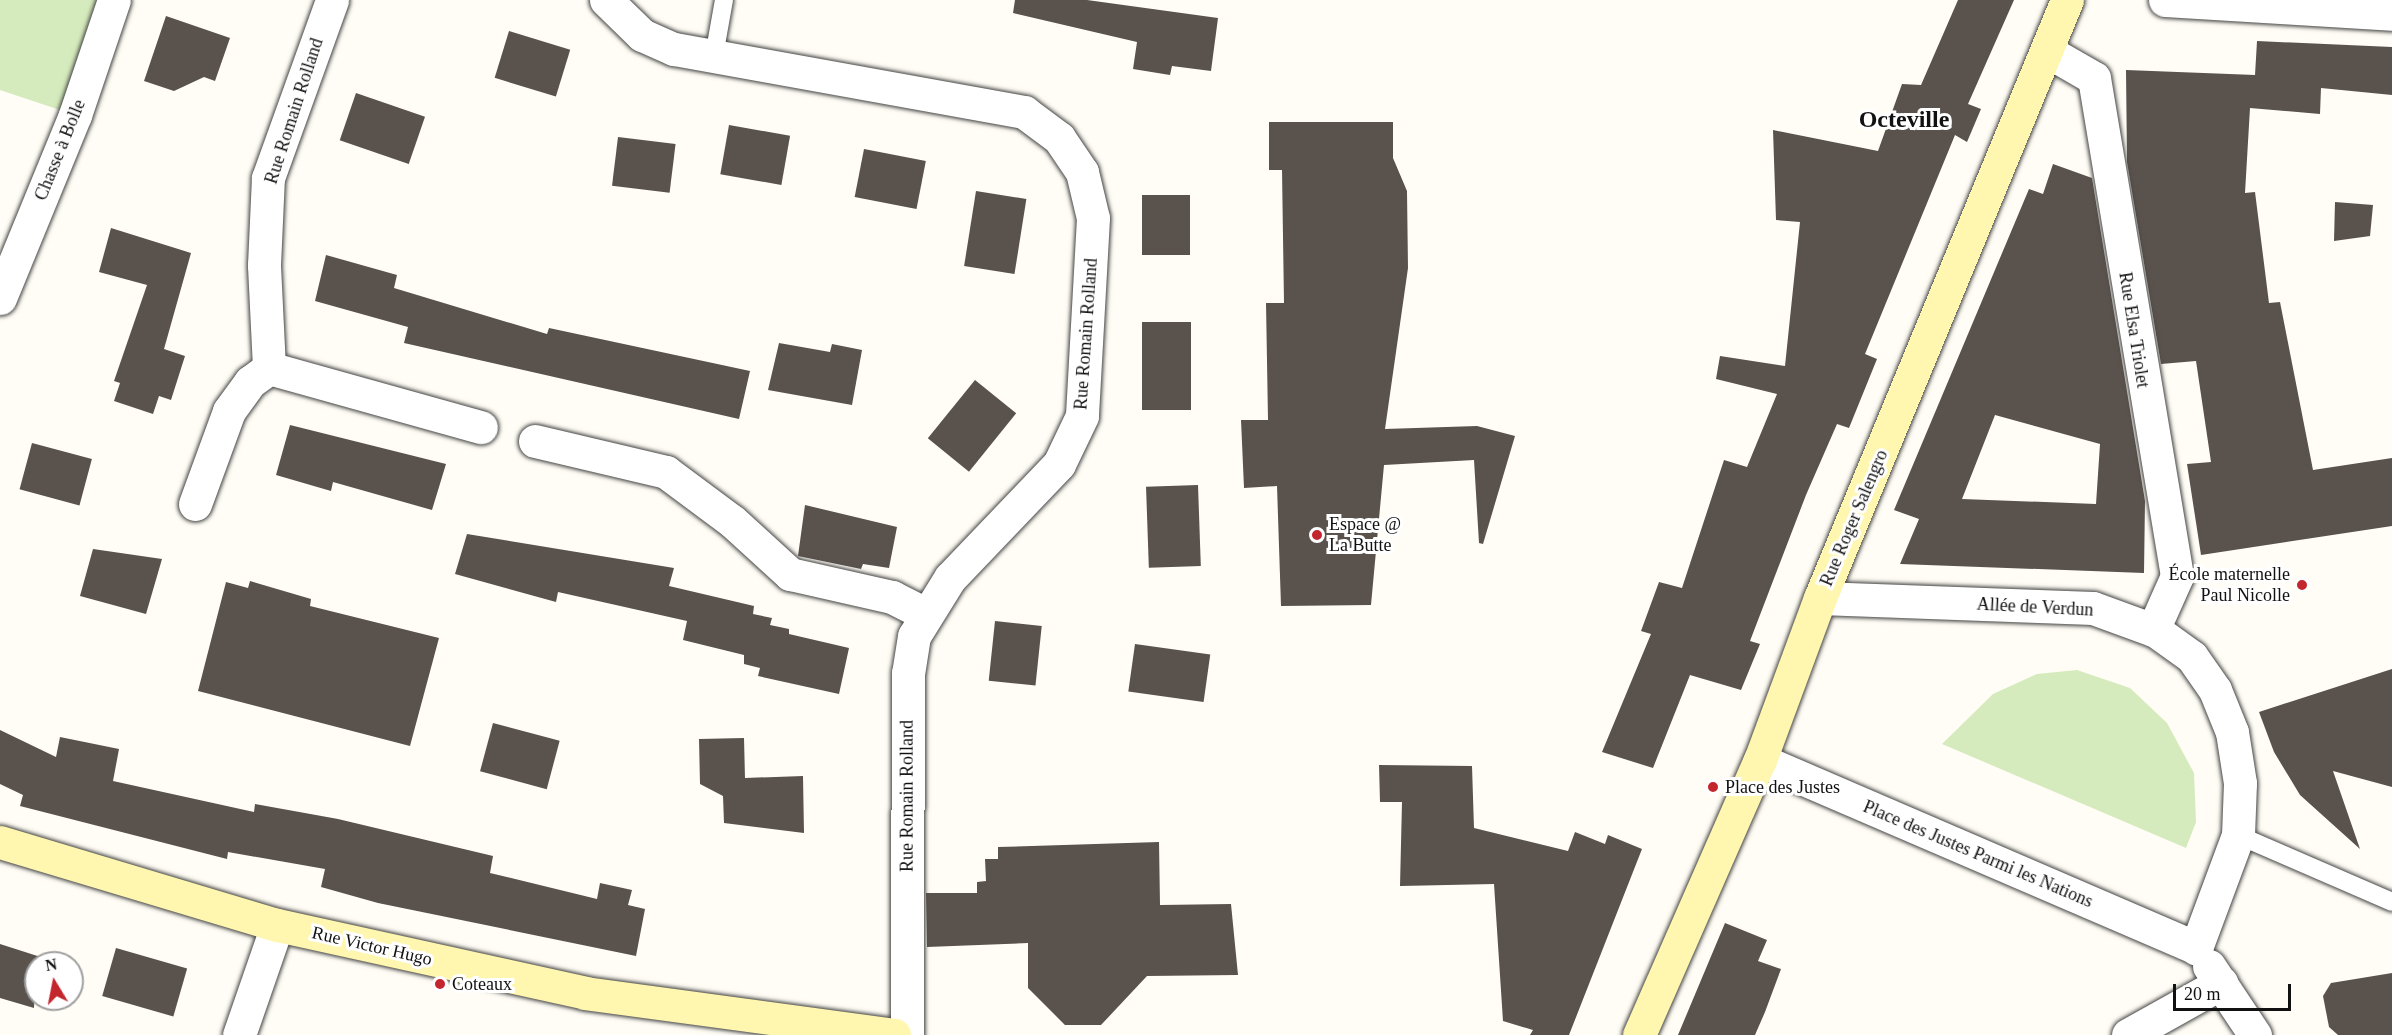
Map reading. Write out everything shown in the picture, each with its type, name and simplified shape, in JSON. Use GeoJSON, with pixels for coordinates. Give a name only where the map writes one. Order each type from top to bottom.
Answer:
{"type":"FeatureCollection","features":[{"type":"Feature","properties":{"kind":"main road","name":"Rue Roger Salengro"},"geometry":{"type":"LineString","coordinates":[[1639,1035],[1760,759],[1820,598],[2067,0]]}},
{"type":"Feature","properties":{"kind":"main road","name":"Rue Victor Hugo"},"geometry":{"type":"LineString","coordinates":[[0,843],[277,925],[585,993],[894,1035]]}},
{"type":"Feature","properties":{"kind":"street","name":"Chasse à Bolle"},"geometry":{"type":"LineString","coordinates":[[0,298],[75,115],[114,0]]}},
{"type":"Feature","properties":{"kind":"street","name":"Rue Romain Rolland"},"geometry":{"type":"LineString","coordinates":[[269,368],[264,265],[268,178],[332,0]]}},
{"type":"Feature","properties":{"kind":"street","name":"Rue Romain Rolland"},"geometry":{"type":"LineString","coordinates":[[606,0],[642,35],[674,49],[1024,112],[1059,138],[1082,172],[1094,218],[1082,416],[1059,464],[950,578],[925,614],[908,673],[907,1035]]}},
{"type":"Feature","properties":{"kind":"street"},"geometry":{"type":"LineString","coordinates":[[2165,0],[2392,14]]}},
{"type":"Feature","properties":{"kind":"street","name":"Rue Elsa Triolet"},"geometry":{"type":"LineString","coordinates":[[2047,51],[2094,78],[2177,576],[2153,630]]}},
{"type":"Feature","properties":{"kind":"street"},"geometry":{"type":"LineString","coordinates":[[195,504],[229,411],[250,382],[269,368],[481,427]]}},
{"type":"Feature","properties":{"kind":"street"},"geometry":{"type":"LineString","coordinates":[[535,441],[666,472],[732,521],[790,574],[892,597],[925,614]]}},
{"type":"Feature","properties":{"kind":"street","name":"Allée de Verdun"},"geometry":{"type":"LineString","coordinates":[[1820,598],[2093,608],[2153,630],[2192,657],[2215,690],[2234,742],[2240,783],[2238,835],[2196,948]]}},
{"type":"Feature","properties":{"kind":"street","name":"Place des Justes Parmi les Nations"},"geometry":{"type":"LineString","coordinates":[[1760,759],[2196,948]]}},
{"type":"Feature","properties":{"kind":"street"},"geometry":{"type":"LineString","coordinates":[[239,1035],[277,925]]}},
{"type":"Feature","properties":{"kind":"street"},"geometry":{"type":"LineString","coordinates":[[2196,948],[2255,1035]]}},
{"type":"Feature","properties":{"kind":"street"},"geometry":{"type":"LineString","coordinates":[[2128,1035],[2221,983]]}},
{"type":"Feature","properties":{"kind":"lane"},"geometry":{"type":"LineString","coordinates":[[714,56],[724,0]]}},
{"type":"Feature","properties":{"kind":"lane"},"geometry":{"type":"LineString","coordinates":[[2238,835],[2392,902]]}},
{"type":"Feature","properties":{"kind":"green space"},"geometry":{"type":"Polygon","coordinates":[[[0,0],[114,0],[75,115],[0,90],[0,0]]]}},
{"type":"Feature","properties":{"kind":"green space"},"geometry":{"type":"Polygon","coordinates":[[[2077,670],[2130,688],[2167,723],[2194,773],[2196,822],[2186,848],[1942,744],[1993,694],[2037,674],[2077,670]]]}},
{"type":"Feature","properties":{"kind":"building"},"geometry":{"type":"Polygon","coordinates":[[[1015,0],[1087,0],[1218,18],[1211,71],[1172,66],[1170,75],[1133,69],[1137,42],[1013,13],[1015,0]]]}},
{"type":"Feature","properties":{"kind":"building"},"geometry":{"type":"Polygon","coordinates":[[[1958,0],[2014,0],[1968,104],[1981,109],[1967,142],[1955,135],[1865,354],[1877,359],[1849,428],[1837,424],[1806,495],[1750,641],[1760,644],[1741,690],[1690,675],[1653,768],[1602,752],[1651,634],[1641,631],[1659,582],[1682,588],[1724,460],[1747,467],[1777,394],[1716,379],[1720,356],[1785,366],[1800,222],[1776,220],[1773,130],[1878,151],[1902,84],[1921,85],[1958,0]]]}},
{"type":"Feature","properties":{"kind":"building"},"geometry":{"type":"Polygon","coordinates":[[[166,16],[230,38],[215,81],[204,77],[174,91],[144,81],[166,16]]]}},
{"type":"Feature","properties":{"kind":"building"},"geometry":{"type":"Polygon","coordinates":[[[509,31],[570,50],[556,97],[495,78],[509,31]]]}},
{"type":"Feature","properties":{"kind":"building"},"geometry":{"type":"Polygon","coordinates":[[[2257,41],[2392,47],[2392,95],[2321,88],[2320,114],[2250,108],[2245,193],[2255,192],[2269,303],[2280,302],[2313,470],[2392,458],[2392,526],[2201,555],[2187,464],[2211,462],[2196,361],[2161,364],[2127,162],[2126,70],[2255,75],[2257,41]]]}},
{"type":"Feature","properties":{"kind":"building"},"geometry":{"type":"Polygon","coordinates":[[[356,93],[425,117],[409,164],[340,140],[356,93]]]}},
{"type":"Feature","properties":{"kind":"building"},"geometry":{"type":"Polygon","coordinates":[[[1269,122],[1393,122],[1393,158],[1407,191],[1408,268],[1385,429],[1477,426],[1515,436],[1483,544],[1479,543],[1474,460],[1384,465],[1371,605],[1281,606],[1277,486],[1244,488],[1241,420],[1268,420],[1266,303],[1284,303],[1282,170],[1269,170],[1269,122]]]}},
{"type":"Feature","properties":{"kind":"building"},"geometry":{"type":"Polygon","coordinates":[[[729,125],[790,136],[781,185],[720,174],[729,125]]]}},
{"type":"Feature","properties":{"kind":"building"},"geometry":{"type":"Polygon","coordinates":[[[618,137],[676,144],[670,193],[612,186],[618,137]]]}},
{"type":"Feature","properties":{"kind":"building"},"geometry":{"type":"Polygon","coordinates":[[[864,149],[926,161],[916,209],[855,197],[864,149]]]}},
{"type":"Feature","properties":{"kind":"building"},"geometry":{"type":"Polygon","coordinates":[[[2053,164],[2092,178],[2145,501],[2144,573],[1900,564],[1919,519],[1894,510],[2029,189],[2043,194],[2053,164]],[[1995,415],[1962,499],[2096,504],[2100,444],[1995,415]]]}},
{"type":"Feature","properties":{"kind":"building"},"geometry":{"type":"Polygon","coordinates":[[[976,191],[1026,199],[1014,274],[964,266],[976,191]]]}},
{"type":"Feature","properties":{"kind":"building"},"geometry":{"type":"Polygon","coordinates":[[[1142,195],[1190,195],[1190,255],[1142,255],[1142,195]]]}},
{"type":"Feature","properties":{"kind":"building"},"geometry":{"type":"Polygon","coordinates":[[[2335,202],[2373,205],[2370,236],[2334,241],[2335,202]]]}},
{"type":"Feature","properties":{"kind":"building"},"geometry":{"type":"Polygon","coordinates":[[[111,228],[191,253],[164,349],[185,356],[171,400],[159,396],[153,414],[114,401],[120,383],[114,381],[147,285],[99,272],[111,228]]]}},
{"type":"Feature","properties":{"kind":"building"},"geometry":{"type":"Polygon","coordinates":[[[326,255],[397,275],[394,288],[547,334],[549,328],[750,371],[739,419],[404,343],[408,327],[315,301],[326,255]]]}},
{"type":"Feature","properties":{"kind":"building"},"geometry":{"type":"Polygon","coordinates":[[[1142,322],[1191,322],[1191,410],[1142,410],[1142,322]]]}},
{"type":"Feature","properties":{"kind":"building"},"geometry":{"type":"Polygon","coordinates":[[[779,343],[830,352],[832,344],[862,350],[852,405],[768,390],[779,343]]]}},
{"type":"Feature","properties":{"kind":"building"},"geometry":{"type":"Polygon","coordinates":[[[975,380],[1016,413],[969,472],[928,438],[975,380]]]}},
{"type":"Feature","properties":{"kind":"building"},"geometry":{"type":"Polygon","coordinates":[[[290,425],[446,464],[432,510],[333,482],[331,491],[276,475],[290,425]]]}},
{"type":"Feature","properties":{"kind":"building"},"geometry":{"type":"Polygon","coordinates":[[[32,443],[92,459],[79,505],[20,489],[32,443]]]}},
{"type":"Feature","properties":{"kind":"building"},"geometry":{"type":"Polygon","coordinates":[[[1198,485],[1201,566],[1149,568],[1146,487],[1198,485]]]}},
{"type":"Feature","properties":{"kind":"building"},"geometry":{"type":"Polygon","coordinates":[[[805,505],[897,527],[889,568],[863,564],[861,569],[798,556],[805,505]]]}},
{"type":"Feature","properties":{"kind":"building"},"geometry":{"type":"Polygon","coordinates":[[[467,534],[674,568],[669,586],[754,606],[753,614],[772,618],[770,625],[789,629],[789,634],[849,648],[839,694],[758,676],[760,668],[744,664],[744,655],[683,640],[687,621],[558,592],[556,602],[455,574],[467,534]]]}},
{"type":"Feature","properties":{"kind":"building"},"geometry":{"type":"Polygon","coordinates":[[[93,549],[162,559],[146,614],[80,596],[93,549]]]}},
{"type":"Feature","properties":{"kind":"building"},"geometry":{"type":"Polygon","coordinates":[[[250,581],[311,599],[310,606],[439,638],[410,746],[198,691],[226,582],[248,588],[250,581]]]}},
{"type":"Feature","properties":{"kind":"building"},"geometry":{"type":"Polygon","coordinates":[[[995,621],[1042,626],[1035,686],[989,681],[995,621]]]}},
{"type":"Feature","properties":{"kind":"building"},"geometry":{"type":"Polygon","coordinates":[[[1135,644],[1210,655],[1204,702],[1128,692],[1135,644]]]}},
{"type":"Feature","properties":{"kind":"building"},"geometry":{"type":"Polygon","coordinates":[[[2392,669],[2392,787],[2333,771],[2360,849],[2300,795],[2274,752],[2259,712],[2392,669]]]}},
{"type":"Feature","properties":{"kind":"building"},"geometry":{"type":"Polygon","coordinates":[[[493,723],[560,741],[547,789],[480,771],[493,723]]]}},
{"type":"Feature","properties":{"kind":"building"},"geometry":{"type":"Polygon","coordinates":[[[0,730],[56,757],[60,737],[119,749],[113,781],[254,812],[255,804],[338,819],[493,856],[490,873],[597,899],[600,883],[632,890],[628,905],[645,909],[636,956],[378,903],[321,887],[325,869],[228,852],[227,859],[20,806],[23,795],[0,784],[0,730]]]}},
{"type":"Feature","properties":{"kind":"building"},"geometry":{"type":"Polygon","coordinates":[[[744,738],[745,778],[803,776],[804,833],[724,823],[723,796],[700,784],[699,739],[744,738]]]}},
{"type":"Feature","properties":{"kind":"building"},"geometry":{"type":"Polygon","coordinates":[[[1379,765],[1472,766],[1474,828],[1568,851],[1575,832],[1605,844],[1608,835],[1642,849],[1569,1035],[1530,1035],[1533,1030],[1503,1021],[1494,884],[1400,886],[1402,802],[1380,802],[1379,765]]]}},
{"type":"Feature","properties":{"kind":"building"},"geometry":{"type":"Polygon","coordinates":[[[1159,842],[1160,905],[1231,904],[1238,975],[1147,976],[1101,1025],[1065,1025],[1028,988],[1028,943],[927,947],[926,893],[977,893],[977,882],[986,881],[985,859],[998,859],[998,847],[1159,842]]]}},
{"type":"Feature","properties":{"kind":"building"},"geometry":{"type":"Polygon","coordinates":[[[1725,923],[1767,940],[1758,961],[1781,969],[1765,1012],[1755,1035],[1678,1035],[1725,923]]]}},
{"type":"Feature","properties":{"kind":"building"},"geometry":{"type":"Polygon","coordinates":[[[0,944],[24,952],[24,1005],[0,998],[0,944]]]}},
{"type":"Feature","properties":{"kind":"building"},"geometry":{"type":"Polygon","coordinates":[[[116,948],[187,968],[173,1016],[102,996],[116,948]]]}},
{"type":"Feature","properties":{"kind":"building"},"geometry":{"type":"Polygon","coordinates":[[[2392,973],[2392,1035],[2338,1035],[2329,1027],[2323,996],[2331,983],[2392,973]]]}},
{"type":"Feature","properties":{"kind":"place","name":"Espace @ La Butte"},"geometry":{"type":"Point","coordinates":[1317,535]}},
{"type":"Feature","properties":{"kind":"place","name":"École maternelle Paul Nicolle"},"geometry":{"type":"Point","coordinates":[2302,585]}},
{"type":"Feature","properties":{"kind":"place","name":"Place des Justes"},"geometry":{"type":"Point","coordinates":[1713,787]}},
{"type":"Feature","properties":{"kind":"place","name":"Coteaux"},"geometry":{"type":"Point","coordinates":[440,984]}},
{"type":"Feature","properties":{"kind":"district","name":"Octeville"},"geometry":{"type":"Point","coordinates":[1904,120]}}]}
